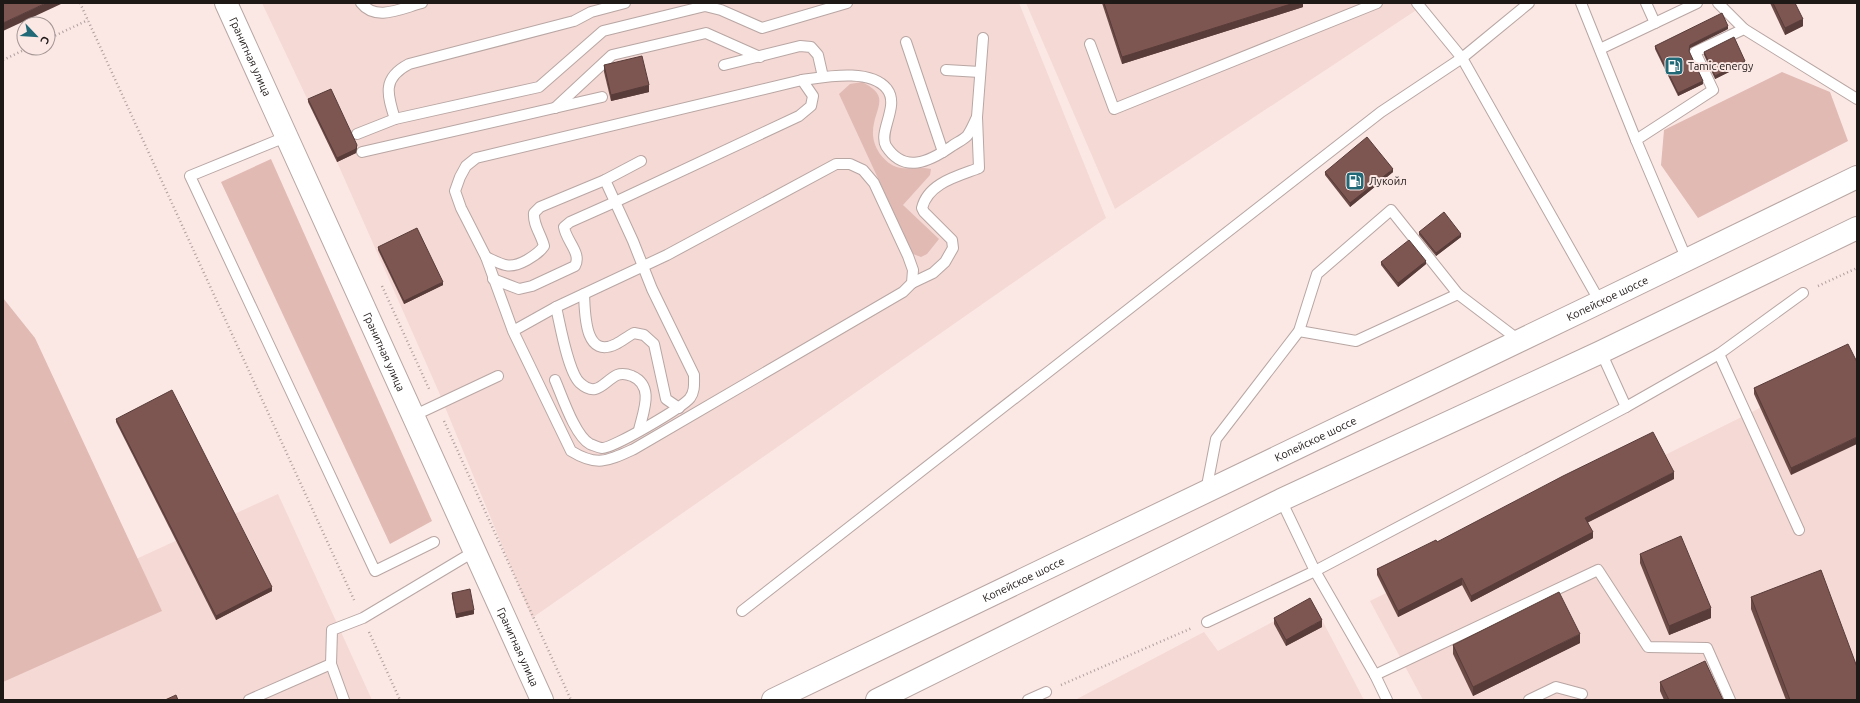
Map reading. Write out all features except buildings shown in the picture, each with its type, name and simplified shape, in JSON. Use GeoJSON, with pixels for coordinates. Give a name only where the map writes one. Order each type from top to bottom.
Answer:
{"type":"FeatureCollection","features":[{"type":"Feature","properties":{"kind":"main road","name":"Гранитная улица"},"geometry":{"type":"LineString","coordinates":[[226,3],[288,136],[542,700]]}},
{"type":"Feature","properties":{"kind":"main road","name":"Копейское шоссе"},"geometry":{"type":"LineString","coordinates":[[773,700],[1520,341],[1857,177]]}},
{"type":"Feature","properties":{"kind":"main road"},"geometry":{"type":"LineString","coordinates":[[877,700],[1281,500],[1601,352],[1857,228]]}},
{"type":"Feature","properties":{"kind":"lane"},"geometry":{"type":"LineString","coordinates":[[361,3],[370,12],[381,13],[410,4],[422,3]]}},
{"type":"Feature","properties":{"kind":"lane"},"geometry":{"type":"LineString","coordinates":[[395,119],[389,94],[390,81],[397,71],[409,64],[574,21],[591,12],[625,3]]}},
{"type":"Feature","properties":{"kind":"lane"},"geometry":{"type":"LineString","coordinates":[[357,134],[395,119],[539,87],[603,31],[705,6],[721,10],[762,28],[847,3]]}},
{"type":"Feature","properties":{"kind":"lane"},"geometry":{"type":"LineString","coordinates":[[1090,44],[1114,109],[1377,3]]}},
{"type":"Feature","properties":{"kind":"lane"},"geometry":{"type":"LineString","coordinates":[[1417,3],[1462,58],[1600,302]]}},
{"type":"Feature","properties":{"kind":"lane"},"geometry":{"type":"LineString","coordinates":[[742,611],[1381,112],[1462,58],[1529,3]]}},
{"type":"Feature","properties":{"kind":"lane"},"geometry":{"type":"LineString","coordinates":[[1581,3],[1636,140],[1687,260]]}},
{"type":"Feature","properties":{"kind":"lane"},"geometry":{"type":"LineString","coordinates":[[1646,3],[1655,23]]}},
{"type":"Feature","properties":{"kind":"lane"},"geometry":{"type":"LineString","coordinates":[[1600,49],[1697,3]]}},
{"type":"Feature","properties":{"kind":"lane"},"geometry":{"type":"LineString","coordinates":[[1718,3],[1744,29],[1857,99]]}},
{"type":"Feature","properties":{"kind":"lane"},"geometry":{"type":"LineString","coordinates":[[1636,140],[1713,90],[1695,52],[1744,29]]}},
{"type":"Feature","properties":{"kind":"lane"},"geometry":{"type":"LineString","coordinates":[[555,108],[612,55],[706,33],[760,57]]}},
{"type":"Feature","properties":{"kind":"lane"},"geometry":{"type":"LineString","coordinates":[[977,117],[966,136],[943,152],[922,163],[906,162],[893,156],[885,144],[891,101],[888,90],[878,82],[860,77],[837,75],[802,80],[476,158],[466,166],[460,177],[455,192],[461,208],[486,257],[513,331],[571,451],[590,461],[602,462],[612,460],[634,449],[903,292],[912,283],[933,273],[945,262],[953,248],[952,240],[924,212],[922,208],[924,201],[940,184],[979,168],[977,117],[983,38]]}},
{"type":"Feature","properties":{"kind":"lane"},"geometry":{"type":"LineString","coordinates":[[906,42],[943,152]]}},
{"type":"Feature","properties":{"kind":"lane"},"geometry":{"type":"LineString","coordinates":[[724,65],[800,46],[811,47],[818,55],[823,77]]}},
{"type":"Feature","properties":{"kind":"lane"},"geometry":{"type":"LineString","coordinates":[[946,70],[980,72]]}},
{"type":"Feature","properties":{"kind":"lane"},"geometry":{"type":"LineString","coordinates":[[493,279],[519,289],[532,286],[575,266],[578,261],[577,255],[565,233],[564,227],[570,222],[799,116],[811,106],[813,96],[802,80]]}},
{"type":"Feature","properties":{"kind":"lane"},"geometry":{"type":"LineString","coordinates":[[362,152],[602,97]]}},
{"type":"Feature","properties":{"kind":"lane"},"geometry":{"type":"LineString","coordinates":[[288,136],[190,176],[375,571],[434,542]]}},
{"type":"Feature","properties":{"kind":"lane"},"geometry":{"type":"LineString","coordinates":[[486,257],[502,265],[515,266],[538,254],[544,246],[534,221],[534,213],[540,207],[605,180],[641,160]]}},
{"type":"Feature","properties":{"kind":"lane"},"geometry":{"type":"LineString","coordinates":[[513,331],[556,307],[644,266],[836,164],[850,164],[863,170],[874,182],[908,256],[913,270],[912,283]]}},
{"type":"Feature","properties":{"kind":"lane"},"geometry":{"type":"LineString","coordinates":[[555,380],[578,432],[589,443],[602,448],[614,445],[679,408],[689,400],[694,390],[694,375],[652,289],[644,266],[605,180]]}},
{"type":"Feature","properties":{"kind":"lane"},"geometry":{"type":"LineString","coordinates":[[1206,491],[1216,439],[1299,331],[1317,274],[1391,210],[1458,294],[1520,341]]}},
{"type":"Feature","properties":{"kind":"lane"},"geometry":{"type":"LineString","coordinates":[[1206,622],[1315,571],[1626,407],[1719,354],[1803,293]]}},
{"type":"Feature","properties":{"kind":"lane"},"geometry":{"type":"LineString","coordinates":[[584,294],[586,325],[590,336],[596,345],[605,348],[616,344],[634,333],[644,335],[654,344],[666,398],[679,408]]}},
{"type":"Feature","properties":{"kind":"lane"},"geometry":{"type":"LineString","coordinates":[[1299,331],[1356,341],[1458,294]]}},
{"type":"Feature","properties":{"kind":"lane"},"geometry":{"type":"LineString","coordinates":[[556,307],[569,362],[579,382],[589,389],[600,388],[618,375],[627,374],[636,378],[644,385],[647,394],[639,430]]}},
{"type":"Feature","properties":{"kind":"lane"},"geometry":{"type":"LineString","coordinates":[[1601,352],[1626,407]]}},
{"type":"Feature","properties":{"kind":"lane"},"geometry":{"type":"LineString","coordinates":[[1719,354],[1799,530]]}},
{"type":"Feature","properties":{"kind":"lane"},"geometry":{"type":"LineString","coordinates":[[413,416],[498,376]]}},
{"type":"Feature","properties":{"kind":"lane"},"geometry":{"type":"LineString","coordinates":[[1281,500],[1315,571],[1376,675],[1388,700]]}},
{"type":"Feature","properties":{"kind":"lane"},"geometry":{"type":"LineString","coordinates":[[344,700],[331,664],[332,630],[363,618],[475,550]]}},
{"type":"Feature","properties":{"kind":"lane"},"geometry":{"type":"LineString","coordinates":[[1376,675],[1598,570],[1648,647],[1707,648],[1730,700]]}},
{"type":"Feature","properties":{"kind":"lane"},"geometry":{"type":"LineString","coordinates":[[249,700],[331,664]]}},
{"type":"Feature","properties":{"kind":"lane"},"geometry":{"type":"LineString","coordinates":[[1529,700],[1556,687],[1582,694]]}},
{"type":"Feature","properties":{"kind":"lane"},"geometry":{"type":"LineString","coordinates":[[1028,700],[1046,692]]}},
{"type":"Feature","properties":{"kind":"path"},"geometry":{"type":"LineString","coordinates":[[80,3],[400,700]]}},
{"type":"Feature","properties":{"kind":"path"},"geometry":{"type":"LineString","coordinates":[[56,35],[88,20]]}},
{"type":"Feature","properties":{"kind":"path"},"geometry":{"type":"LineString","coordinates":[[3,60],[16,54]]}},
{"type":"Feature","properties":{"kind":"path"},"geometry":{"type":"LineString","coordinates":[[1803,293],[1857,268]]}},
{"type":"Feature","properties":{"kind":"path"},"geometry":{"type":"LineString","coordinates":[[380,283],[571,700]]}},
{"type":"Feature","properties":{"kind":"path"},"geometry":{"type":"LineString","coordinates":[[1046,692],[1206,622]]}},
{"type":"Feature","properties":{"kind":"shaded area"},"geometry":{"type":"Polygon","coordinates":[[[262,3],[1019,3],[1106,218],[532,618],[438,390],[337,162],[262,3]]]}},
{"type":"Feature","properties":{"kind":"shaded area"},"geometry":{"type":"Polygon","coordinates":[[[1026,3],[1427,3],[1115,209],[1026,3]]]}},
{"type":"Feature","properties":{"kind":"shaded area"},"geometry":{"type":"Polygon","coordinates":[[[1782,72],[1830,92],[1848,141],[1698,218],[1661,165],[1664,130],[1782,72]]]}},
{"type":"Feature","properties":{"kind":"shaded area"},"geometry":{"type":"Polygon","coordinates":[[[862,82],[869,86],[878,95],[879,106],[873,127],[873,136],[875,145],[880,154],[894,166],[931,169],[930,175],[903,205],[939,239],[927,254],[921,257],[913,254],[839,94],[850,84],[862,82]]]}},
{"type":"Feature","properties":{"kind":"shaded area"},"geometry":{"type":"Polygon","coordinates":[[[271,159],[432,521],[390,544],[221,182],[271,159]]]}},
{"type":"Feature","properties":{"kind":"shaded area"},"geometry":{"type":"Polygon","coordinates":[[[3,298],[35,338],[162,611],[3,682],[3,298]]]}},
{"type":"Feature","properties":{"kind":"shaded area"},"geometry":{"type":"Polygon","coordinates":[[[1857,360],[1857,700],[1423,700],[1370,601],[1857,360]]]}},
{"type":"Feature","properties":{"kind":"shaded area"},"geometry":{"type":"Polygon","coordinates":[[[278,494],[372,700],[3,700],[3,620],[278,494]]]}},
{"type":"Feature","properties":{"kind":"shaded area"},"geometry":{"type":"Polygon","coordinates":[[[1312,601],[1364,700],[1075,700],[1204,632],[1218,651],[1312,601]]]}},
{"type":"Feature","properties":{"kind":"place","name":"Tamic energy"},"geometry":{"type":"Point","coordinates":[1674,66]}},
{"type":"Feature","properties":{"kind":"place","name":"Лукойл"},"geometry":{"type":"Point","coordinates":[1355,181]}}]}
